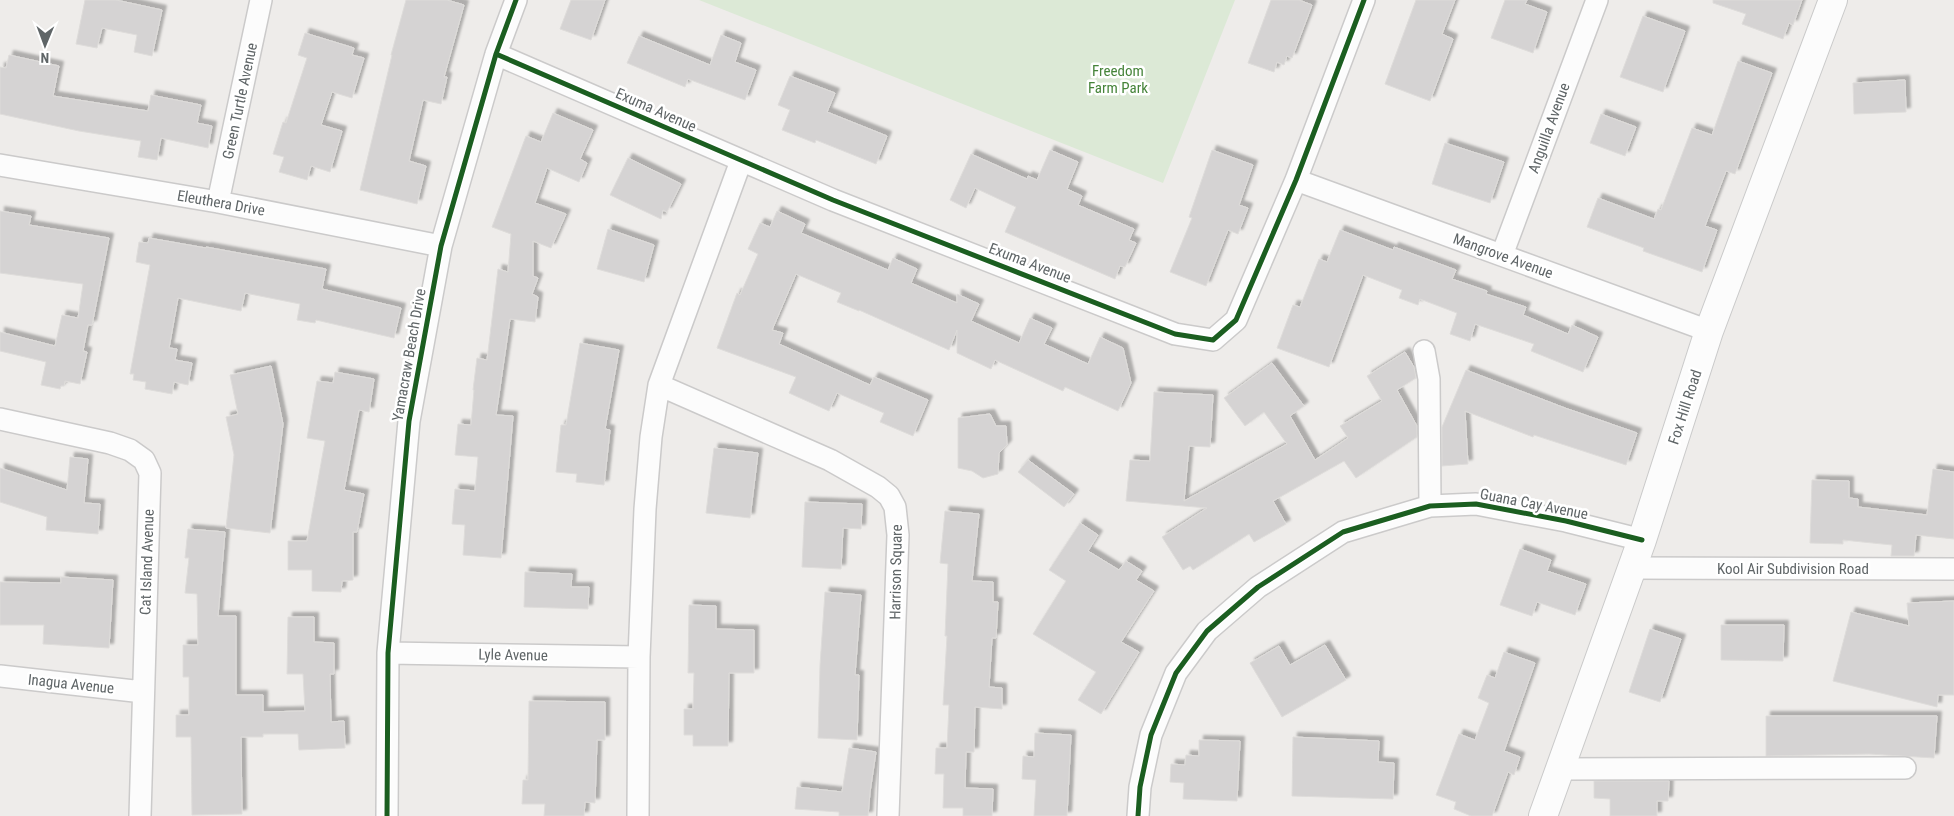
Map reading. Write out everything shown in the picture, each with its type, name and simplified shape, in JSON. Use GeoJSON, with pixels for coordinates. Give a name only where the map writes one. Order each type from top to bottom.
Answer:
{"type":"FeatureCollection","features":[{"type":"Feature","properties":{"kind":"main road","name":"Fox Hill Road"},"geometry":{"type":"LineString","coordinates":[[1543,816],[1642,540],[1709,331],[1833,0]]}},
{"type":"Feature","properties":{"kind":"street","name":"Green Turtle Avenue"},"geometry":{"type":"LineString","coordinates":[[218,202],[261,0]]}},
{"type":"Feature","properties":{"kind":"street","name":"Yamacraw Beach Drive"},"geometry":{"type":"LineString","coordinates":[[386,816],[388,652],[409,420],[441,246],[496,54],[516,0]]}},
{"type":"Feature","properties":{"kind":"street","name":"Exuma Avenue"},"geometry":{"type":"LineString","coordinates":[[496,54],[833,200],[1175,334],[1213,340],[1236,320],[1296,180],[1364,0]]}},
{"type":"Feature","properties":{"kind":"street","name":"Anguilla Avenue"},"geometry":{"type":"LineString","coordinates":[[1502,255],[1597,0]]}},
{"type":"Feature","properties":{"kind":"street"},"geometry":{"type":"LineString","coordinates":[[638,816],[639,657],[646,500],[651,437],[659,386],[741,161]]}},
{"type":"Feature","properties":{"kind":"street","name":"Eleuthera Drive"},"geometry":{"type":"LineString","coordinates":[[0,166],[218,202],[441,246]]}},
{"type":"Feature","properties":{"kind":"street","name":"Mangrove Avenue"},"geometry":{"type":"LineString","coordinates":[[1296,180],[1709,331]]}},
{"type":"Feature","properties":{"kind":"street"},"geometry":{"type":"LineString","coordinates":[[1424,351],[1429,379],[1430,506]]}},
{"type":"Feature","properties":{"kind":"street","name":"Harrison Square"},"geometry":{"type":"LineString","coordinates":[[659,386],[830,460],[878,487],[889,496],[895,507],[898,535],[888,816]]}},
{"type":"Feature","properties":{"kind":"street","name":"Cat Island Avenue"},"geometry":{"type":"LineString","coordinates":[[0,419],[110,443],[130,450],[144,460],[150,473],[140,816]]}},
{"type":"Feature","properties":{"kind":"street","name":"Guana Cay Avenue"},"geometry":{"type":"LineString","coordinates":[[1138,816],[1140,787],[1151,735],[1176,673],[1207,631],[1258,587],[1343,532],[1430,506],[1476,504],[1566,521],[1642,540]]}},
{"type":"Feature","properties":{"kind":"street","name":"Kool Air Subdivision Road"},"geometry":{"type":"LineString","coordinates":[[1632,568],[1954,569]]}},
{"type":"Feature","properties":{"kind":"street","name":"Lyle Avenue"},"geometry":{"type":"LineString","coordinates":[[388,652],[639,657]]}},
{"type":"Feature","properties":{"kind":"street","name":"Inagua Avenue"},"geometry":{"type":"LineString","coordinates":[[0,676],[143,692]]}},
{"type":"Feature","properties":{"kind":"street"},"geometry":{"type":"LineString","coordinates":[[1560,769],[1905,768]]}},
{"type":"Feature","properties":{"kind":"green space","name":"Freedom Farm Park"},"geometry":{"type":"Polygon","coordinates":[[[699,0],[1235,0],[1163,183],[699,0]]]}},
{"type":"Feature","properties":{"kind":"building"},"geometry":{"type":"Polygon","coordinates":[[[85,0],[116,0],[162,10],[152,56],[134,52],[137,35],[102,28],[97,48],[76,44],[85,0]]]}},
{"type":"Feature","properties":{"kind":"building"},"geometry":{"type":"Polygon","coordinates":[[[406,0],[447,0],[464,5],[444,77],[447,77],[441,104],[423,100],[409,161],[426,166],[417,204],[360,190],[391,55],[406,0]]]}},
{"type":"Feature","properties":{"kind":"building"},"geometry":{"type":"Polygon","coordinates":[[[571,0],[605,0],[591,40],[560,29],[571,0]]]}},
{"type":"Feature","properties":{"kind":"building"},"geometry":{"type":"Polygon","coordinates":[[[1271,0],[1299,0],[1312,5],[1292,58],[1287,56],[1284,65],[1277,62],[1274,72],[1248,63],[1271,0]]]}},
{"type":"Feature","properties":{"kind":"building"},"geometry":{"type":"Polygon","coordinates":[[[1416,0],[1455,0],[1442,34],[1453,39],[1430,101],[1385,84],[1416,0]]]}},
{"type":"Feature","properties":{"kind":"building"},"geometry":{"type":"Polygon","coordinates":[[[1505,0],[1527,0],[1525,4],[1547,12],[1533,53],[1491,38],[1505,0]]]}},
{"type":"Feature","properties":{"kind":"building"},"geometry":{"type":"Polygon","coordinates":[[[1713,0],[1802,0],[1793,25],[1789,23],[1783,39],[1742,24],[1746,14],[1713,3],[1713,0]]]}},
{"type":"Feature","properties":{"kind":"building"},"geometry":{"type":"Polygon","coordinates":[[[1643,16],[1685,31],[1663,92],[1620,77],[1643,16]]]}},
{"type":"Feature","properties":{"kind":"building"},"geometry":{"type":"Polygon","coordinates":[[[305,33],[354,48],[352,55],[364,58],[352,98],[332,92],[321,125],[342,131],[330,172],[311,166],[307,180],[279,172],[284,157],[273,154],[283,122],[286,123],[307,58],[298,55],[305,33]]]}},
{"type":"Feature","properties":{"kind":"building"},"geometry":{"type":"Polygon","coordinates":[[[721,35],[741,43],[735,62],[756,70],[745,100],[688,79],[685,87],[627,63],[639,36],[710,65],[721,35]]]}},
{"type":"Feature","properties":{"kind":"building"},"geometry":{"type":"Polygon","coordinates":[[[9,55],[59,66],[53,96],[148,111],[151,95],[201,105],[197,123],[212,126],[208,148],[161,138],[157,160],[138,157],[141,141],[79,131],[0,114],[0,67],[6,68],[9,55]]]}},
{"type":"Feature","properties":{"kind":"building"},"geometry":{"type":"Polygon","coordinates":[[[1738,61],[1772,73],[1735,174],[1726,171],[1705,226],[1717,230],[1702,272],[1643,251],[1644,248],[1587,227],[1598,198],[1654,219],[1658,209],[1661,210],[1692,128],[1712,135],[1738,61]]]}},
{"type":"Feature","properties":{"kind":"building"},"geometry":{"type":"Polygon","coordinates":[[[790,76],[835,93],[827,112],[887,136],[876,164],[816,140],[815,143],[782,130],[790,110],[778,105],[790,76]]]}},
{"type":"Feature","properties":{"kind":"building"},"geometry":{"type":"Polygon","coordinates":[[[1905,80],[1906,112],[1854,114],[1853,83],[1905,80]]]}},
{"type":"Feature","properties":{"kind":"building"},"geometry":{"type":"Polygon","coordinates":[[[553,113],[593,130],[580,159],[587,163],[579,182],[547,168],[535,203],[566,214],[551,248],[533,241],[533,276],[538,278],[532,294],[538,297],[535,322],[510,319],[496,415],[513,416],[501,558],[463,555],[465,525],[452,524],[455,489],[475,491],[478,457],[455,455],[458,424],[471,425],[477,358],[487,360],[498,269],[508,272],[511,234],[492,227],[526,136],[541,142],[553,113]]]}},
{"type":"Feature","properties":{"kind":"building"},"geometry":{"type":"Polygon","coordinates":[[[1601,114],[1636,127],[1625,156],[1590,143],[1601,114]]]}},
{"type":"Feature","properties":{"kind":"building"},"geometry":{"type":"Polygon","coordinates":[[[1445,143],[1504,162],[1490,203],[1432,184],[1445,143]]]}},
{"type":"Feature","properties":{"kind":"building"},"geometry":{"type":"Polygon","coordinates":[[[1050,150],[1078,162],[1067,189],[1082,196],[1078,205],[1134,229],[1129,240],[1136,243],[1125,267],[1120,266],[1115,279],[1005,232],[1016,207],[975,188],[966,208],[950,200],[971,154],[1027,179],[1028,176],[1037,180],[1050,150]]]}},
{"type":"Feature","properties":{"kind":"building"},"geometry":{"type":"Polygon","coordinates":[[[1212,150],[1253,165],[1239,205],[1248,208],[1238,234],[1228,230],[1206,286],[1170,272],[1192,218],[1189,217],[1212,150]]]}},
{"type":"Feature","properties":{"kind":"building"},"geometry":{"type":"Polygon","coordinates":[[[628,158],[681,184],[667,212],[663,210],[661,219],[610,195],[628,158]]]}},
{"type":"Feature","properties":{"kind":"building"},"geometry":{"type":"Polygon","coordinates":[[[0,211],[31,216],[29,225],[109,238],[92,325],[88,325],[83,351],[87,352],[80,384],[65,381],[64,386],[61,386],[60,389],[41,385],[46,362],[0,351],[0,332],[55,346],[62,315],[78,318],[83,284],[0,273],[0,211]]]}},
{"type":"Feature","properties":{"kind":"building"},"geometry":{"type":"Polygon","coordinates":[[[777,211],[805,224],[801,233],[888,270],[893,258],[917,269],[911,283],[957,303],[957,294],[979,304],[971,321],[1019,343],[1030,318],[1052,328],[1044,344],[1088,364],[1100,337],[1123,348],[1131,383],[1118,411],[1065,387],[1063,391],[995,360],[991,369],[957,353],[957,330],[949,350],[837,302],[841,293],[796,274],[772,330],[783,333],[779,344],[870,385],[874,377],[928,400],[913,436],[880,422],[884,413],[837,393],[829,411],[789,393],[796,377],[717,348],[737,293],[740,295],[758,254],[748,249],[760,223],[770,227],[777,211]]]}},
{"type":"Feature","properties":{"kind":"building"},"geometry":{"type":"Polygon","coordinates":[[[608,229],[654,245],[644,282],[597,269],[608,229]]]}},
{"type":"Feature","properties":{"kind":"building"},"geometry":{"type":"Polygon","coordinates":[[[1340,230],[1393,250],[1394,247],[1456,270],[1452,279],[1487,291],[1486,294],[1526,307],[1523,315],[1568,334],[1572,325],[1598,337],[1583,372],[1531,351],[1534,344],[1475,324],[1470,341],[1450,334],[1457,313],[1420,299],[1418,305],[1399,298],[1402,290],[1363,275],[1329,367],[1277,348],[1293,305],[1300,307],[1319,259],[1327,262],[1340,230]]]}},
{"type":"Feature","properties":{"kind":"building"},"geometry":{"type":"Polygon","coordinates":[[[149,238],[326,269],[322,289],[401,308],[394,338],[316,320],[315,323],[297,320],[300,304],[245,293],[241,311],[178,298],[169,348],[177,349],[175,360],[192,363],[188,385],[174,382],[172,394],[145,389],[146,382],[133,380],[134,374],[130,374],[150,265],[136,262],[139,242],[148,243],[149,238]]]}},
{"type":"Feature","properties":{"kind":"building"},"geometry":{"type":"Polygon","coordinates":[[[580,343],[619,350],[605,429],[610,430],[604,485],[576,482],[577,474],[556,472],[561,425],[566,425],[580,343]]]}},
{"type":"Feature","properties":{"kind":"building"},"geometry":{"type":"Polygon","coordinates":[[[1405,352],[1414,367],[1416,378],[1397,390],[1417,426],[1417,437],[1356,478],[1344,461],[1273,501],[1286,524],[1254,542],[1249,534],[1193,570],[1190,566],[1183,570],[1162,537],[1207,508],[1126,501],[1130,460],[1150,461],[1154,392],[1213,395],[1210,447],[1189,446],[1184,501],[1287,444],[1264,412],[1245,426],[1224,398],[1272,363],[1304,406],[1290,416],[1315,460],[1348,438],[1340,426],[1382,401],[1367,376],[1405,352]]]}},
{"type":"Feature","properties":{"kind":"building"},"geometry":{"type":"Polygon","coordinates":[[[271,366],[283,424],[270,533],[226,528],[234,455],[226,417],[238,414],[230,375],[271,366]]]}},
{"type":"Feature","properties":{"kind":"building"},"geometry":{"type":"Polygon","coordinates":[[[1466,370],[1637,433],[1626,465],[1534,435],[1533,437],[1465,411],[1468,464],[1442,466],[1442,427],[1466,370]]]}},
{"type":"Feature","properties":{"kind":"building"},"geometry":{"type":"Polygon","coordinates":[[[335,372],[374,379],[369,412],[359,410],[344,490],[364,494],[357,532],[353,532],[353,580],[342,581],[341,592],[312,591],[312,570],[288,570],[288,541],[307,541],[325,441],[307,438],[317,381],[333,383],[335,372]]]}},
{"type":"Feature","properties":{"kind":"building"},"geometry":{"type":"Polygon","coordinates":[[[990,414],[996,426],[1006,426],[1007,445],[999,453],[998,474],[983,478],[972,471],[958,468],[958,418],[990,414]]]}},
{"type":"Feature","properties":{"kind":"building"},"geometry":{"type":"Polygon","coordinates":[[[714,448],[758,453],[750,518],[706,513],[714,448]]]}},
{"type":"Feature","properties":{"kind":"building"},"geometry":{"type":"Polygon","coordinates":[[[70,457],[88,459],[84,503],[100,504],[98,534],[46,530],[47,517],[0,502],[0,468],[67,490],[70,457]]]}},
{"type":"Feature","properties":{"kind":"building"},"geometry":{"type":"Polygon","coordinates":[[[1028,460],[1074,494],[1064,507],[1018,472],[1028,460]]]}},
{"type":"Feature","properties":{"kind":"building"},"geometry":{"type":"Polygon","coordinates":[[[1933,469],[1954,472],[1954,539],[1916,535],[1914,556],[1891,556],[1892,545],[1843,540],[1843,544],[1810,543],[1812,480],[1849,481],[1849,498],[1858,499],[1858,507],[1927,515],[1933,469]]]}},
{"type":"Feature","properties":{"kind":"building"},"geometry":{"type":"Polygon","coordinates":[[[805,502],[862,504],[861,529],[843,528],[841,569],[802,567],[805,502]]]}},
{"type":"Feature","properties":{"kind":"building"},"geometry":{"type":"Polygon","coordinates":[[[945,511],[979,514],[972,581],[993,582],[993,602],[998,602],[996,638],[992,638],[989,687],[1002,688],[1002,709],[975,707],[974,752],[966,752],[965,788],[993,789],[992,816],[963,816],[963,808],[943,808],[944,774],[935,774],[936,748],[947,748],[949,705],[943,705],[947,636],[945,636],[948,564],[940,563],[945,511]]]}},
{"type":"Feature","properties":{"kind":"building"},"geometry":{"type":"Polygon","coordinates":[[[1080,523],[1098,535],[1088,551],[1119,570],[1126,561],[1142,571],[1136,580],[1154,591],[1121,642],[1139,652],[1101,714],[1078,700],[1096,672],[1033,634],[1066,581],[1049,570],[1080,523]]]}},
{"type":"Feature","properties":{"kind":"building"},"geometry":{"type":"Polygon","coordinates":[[[188,529],[225,532],[218,616],[236,616],[236,695],[263,695],[263,712],[305,711],[303,674],[287,674],[288,617],[314,617],[314,642],[334,643],[334,674],[330,674],[331,722],[344,721],[345,748],[299,750],[298,734],[263,734],[263,737],[241,737],[242,814],[192,815],[191,737],[176,737],[176,715],[189,715],[189,677],[183,677],[183,645],[198,645],[197,594],[185,593],[189,558],[185,558],[188,529]]]}},
{"type":"Feature","properties":{"kind":"building"},"geometry":{"type":"Polygon","coordinates":[[[1520,549],[1551,560],[1547,571],[1586,584],[1575,615],[1537,602],[1532,616],[1500,605],[1520,549]]]}},
{"type":"Feature","properties":{"kind":"building"},"geometry":{"type":"Polygon","coordinates":[[[525,572],[572,574],[571,587],[589,587],[588,609],[524,607],[525,572]]]}},
{"type":"Feature","properties":{"kind":"building"},"geometry":{"type":"Polygon","coordinates":[[[61,577],[113,580],[109,648],[43,644],[44,625],[0,625],[0,582],[61,583],[61,577]]]}},
{"type":"Feature","properties":{"kind":"building"},"geometry":{"type":"Polygon","coordinates":[[[825,592],[861,595],[855,675],[859,675],[857,740],[818,738],[825,592]]]}},
{"type":"Feature","properties":{"kind":"building"},"geometry":{"type":"Polygon","coordinates":[[[1954,601],[1954,695],[1938,695],[1937,707],[1833,681],[1851,612],[1909,626],[1907,603],[1954,601]]]}},
{"type":"Feature","properties":{"kind":"building"},"geometry":{"type":"Polygon","coordinates":[[[689,605],[716,606],[716,629],[754,630],[754,673],[729,673],[728,746],[693,746],[693,735],[684,735],[684,709],[693,709],[694,673],[688,673],[689,605]]]}},
{"type":"Feature","properties":{"kind":"building"},"geometry":{"type":"Polygon","coordinates":[[[1721,625],[1784,625],[1783,661],[1721,660],[1721,625]]]}},
{"type":"Feature","properties":{"kind":"building"},"geometry":{"type":"Polygon","coordinates":[[[1650,629],[1681,639],[1660,702],[1629,692],[1650,629]]]}},
{"type":"Feature","properties":{"kind":"building"},"geometry":{"type":"Polygon","coordinates":[[[1325,645],[1346,680],[1282,717],[1250,663],[1279,646],[1290,665],[1325,645]]]}},
{"type":"Feature","properties":{"kind":"building"},"geometry":{"type":"Polygon","coordinates":[[[1504,652],[1535,663],[1504,751],[1520,757],[1514,775],[1508,772],[1492,816],[1471,816],[1454,809],[1456,802],[1436,795],[1459,734],[1475,740],[1489,703],[1478,698],[1487,675],[1495,678],[1504,652]]]}},
{"type":"Feature","properties":{"kind":"building"},"geometry":{"type":"Polygon","coordinates":[[[529,701],[605,702],[605,740],[597,740],[595,803],[585,802],[584,816],[544,816],[545,804],[522,804],[523,780],[528,780],[529,701]]]}},
{"type":"Feature","properties":{"kind":"building"},"geometry":{"type":"Polygon","coordinates":[[[1766,716],[1937,716],[1934,758],[1869,754],[1766,756],[1766,716]]]}},
{"type":"Feature","properties":{"kind":"building"},"geometry":{"type":"Polygon","coordinates":[[[1035,733],[1071,735],[1067,816],[1034,816],[1036,780],[1022,779],[1023,756],[1034,757],[1035,733]]]}},
{"type":"Feature","properties":{"kind":"building"},"geometry":{"type":"Polygon","coordinates":[[[1293,737],[1379,741],[1378,762],[1394,763],[1393,799],[1292,796],[1293,737]]]}},
{"type":"Feature","properties":{"kind":"building"},"geometry":{"type":"Polygon","coordinates":[[[1199,740],[1240,741],[1237,801],[1183,799],[1184,783],[1170,782],[1171,764],[1185,765],[1186,755],[1199,756],[1199,740]]]}},
{"type":"Feature","properties":{"kind":"building"},"geometry":{"type":"Polygon","coordinates":[[[849,748],[876,752],[868,816],[839,816],[839,812],[795,809],[797,787],[842,792],[849,748]]]}},
{"type":"Feature","properties":{"kind":"building"},"geometry":{"type":"Polygon","coordinates":[[[1594,781],[1669,781],[1668,801],[1657,801],[1657,816],[1610,816],[1610,799],[1594,798],[1594,781]]]}},
{"type":"Feature","properties":{"kind":"cycle path"},"geometry":{"type":"LineString","coordinates":[[387,816],[388,653],[409,421],[441,246],[496,54],[516,0]]}},
{"type":"Feature","properties":{"kind":"cycle path"},"geometry":{"type":"LineString","coordinates":[[496,54],[833,200],[1175,334],[1213,340],[1236,320],[1296,180],[1364,0]]}},
{"type":"Feature","properties":{"kind":"cycle path"},"geometry":{"type":"LineString","coordinates":[[1138,816],[1140,787],[1151,735],[1176,673],[1207,631],[1258,587],[1343,532],[1430,506],[1476,504],[1566,521],[1642,540]]}}]}
